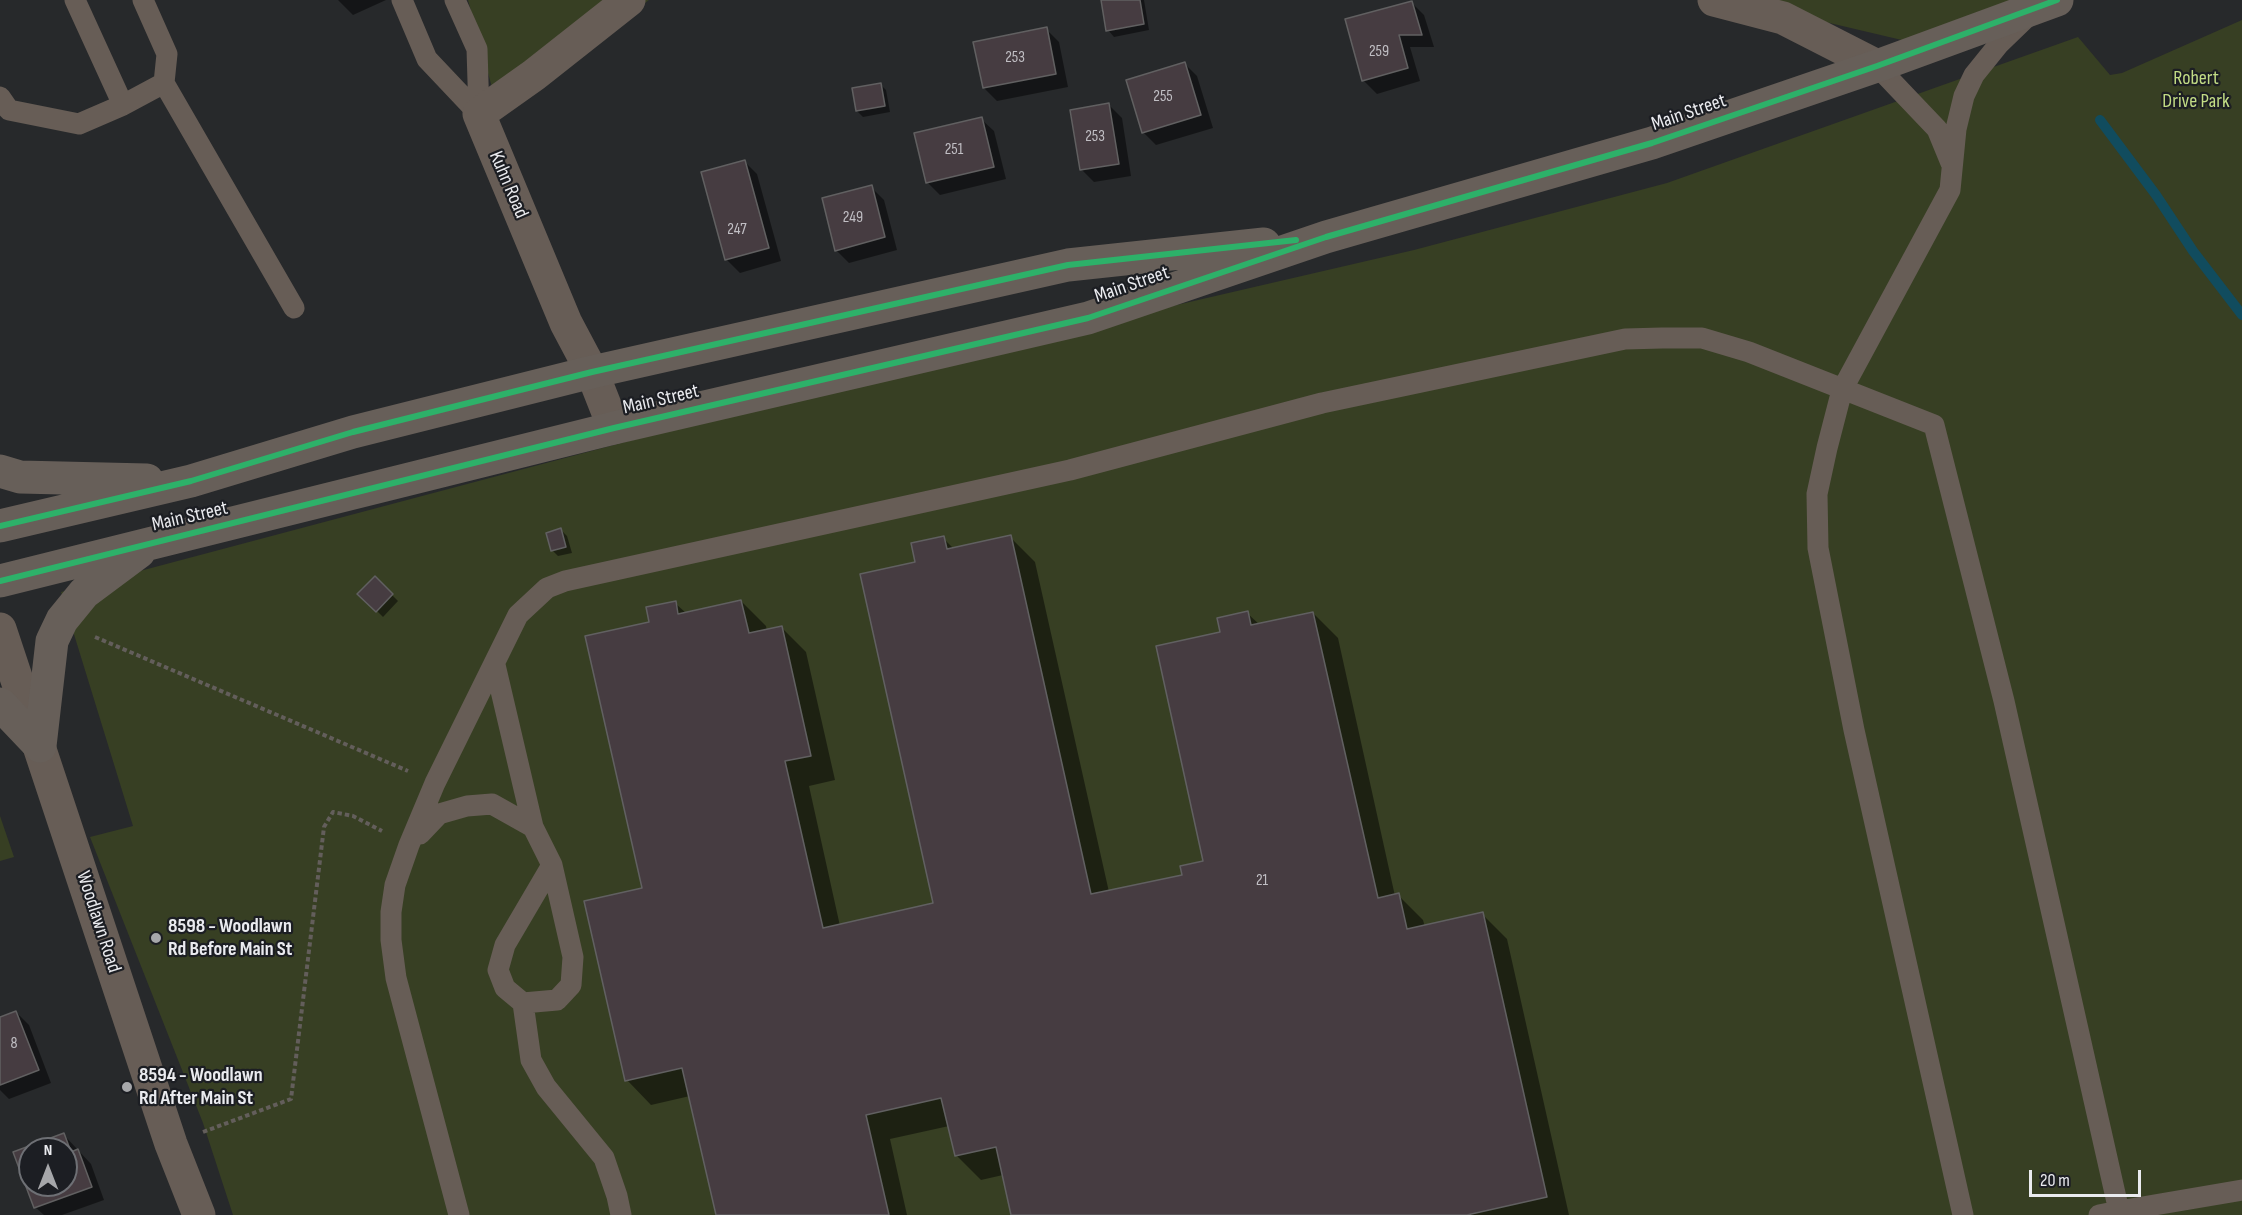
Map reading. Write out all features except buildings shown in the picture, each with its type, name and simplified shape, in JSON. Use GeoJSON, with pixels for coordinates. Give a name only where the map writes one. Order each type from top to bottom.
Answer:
{"type":"FeatureCollection","features":[{"type":"Feature","properties":{"kind":"main road","name":"Main Street"},"geometry":{"type":"LineString","coordinates":[[0,581],[286,512],[614,428],[1088,318],[1326,237],[1652,143],[1877,66],[2047,4]]}},
{"type":"Feature","properties":{"kind":"main road","name":"Main Street"},"geometry":{"type":"LineString","coordinates":[[0,526],[191,481],[353,432],[592,372],[1068,265],[1326,237]]}},
{"type":"Feature","properties":{"kind":"main road"},"geometry":{"type":"LineString","coordinates":[[0,471],[20,477],[191,481]]}},
{"type":"Feature","properties":{"kind":"main road"},"geometry":{"type":"LineString","coordinates":[[40,746],[52,642],[62,620],[84,593],[148,544]]}},
{"type":"Feature","properties":{"kind":"main road"},"geometry":{"type":"LineString","coordinates":[[0,704],[40,746]]}},
{"type":"Feature","properties":{"kind":"street"},"geometry":{"type":"LineString","coordinates":[[479,114],[534,75],[629,0]]}},
{"type":"Feature","properties":{"kind":"street"},"geometry":{"type":"LineString","coordinates":[[1714,0],[1783,18],[1877,66]]}},
{"type":"Feature","properties":{"kind":"street","name":"Kuhn Road"},"geometry":{"type":"LineString","coordinates":[[479,114],[566,323],[592,372],[614,428]]}},
{"type":"Feature","properties":{"kind":"street","name":"Woodlawn Road"},"geometry":{"type":"LineString","coordinates":[[0,629],[171,1144],[199,1215]]}},
{"type":"Feature","properties":{"kind":"lane"},"geometry":{"type":"LineString","coordinates":[[75,0],[123,105]]}},
{"type":"Feature","properties":{"kind":"lane"},"geometry":{"type":"LineString","coordinates":[[143,0],[167,54],[164,83],[294,308]]}},
{"type":"Feature","properties":{"kind":"lane"},"geometry":{"type":"LineString","coordinates":[[402,0],[428,59],[479,114]]}},
{"type":"Feature","properties":{"kind":"lane"},"geometry":{"type":"LineString","coordinates":[[456,0],[477,48],[479,114]]}},
{"type":"Feature","properties":{"kind":"lane"},"geometry":{"type":"LineString","coordinates":[[1963,1215],[1865,783],[1818,548],[1817,494],[1842,390],[1950,190],[1960,109],[1974,75],[1999,44],[2047,4]]}},
{"type":"Feature","properties":{"kind":"lane"},"geometry":{"type":"LineString","coordinates":[[1877,66],[1937,129],[1952,167]]}},
{"type":"Feature","properties":{"kind":"lane"},"geometry":{"type":"LineString","coordinates":[[0,97],[9,110],[79,124],[123,105],[164,83]]}},
{"type":"Feature","properties":{"kind":"lane"},"geometry":{"type":"LineString","coordinates":[[459,1215],[396,978],[392,950],[392,903],[395,885],[409,845],[435,783],[518,615],[547,588],[565,581],[1070,470],[1322,404],[1625,339],[1702,338],[1749,352],[1934,425],[2004,700],[2109,1213],[2242,1190]]}},
{"type":"Feature","properties":{"kind":"lane"},"geometry":{"type":"LineString","coordinates":[[495,665],[533,827],[552,865],[573,957],[571,985],[557,1000],[523,1003]]}},
{"type":"Feature","properties":{"kind":"lane"},"geometry":{"type":"LineString","coordinates":[[409,845],[439,814],[466,806],[492,804],[533,827]]}},
{"type":"Feature","properties":{"kind":"lane"},"geometry":{"type":"LineString","coordinates":[[552,865],[505,945],[498,970],[505,988],[523,1003],[531,1060],[546,1087],[604,1158],[621,1215]]}},
{"type":"Feature","properties":{"kind":"path"},"geometry":{"type":"LineString","coordinates":[[86,633],[435,783]]}},
{"type":"Feature","properties":{"kind":"path"},"geometry":{"type":"LineString","coordinates":[[171,1144],[291,1099],[324,827],[333,812],[353,816],[409,845]]}},
{"type":"Feature","properties":{"kind":"green space"},"geometry":{"type":"Polygon","coordinates":[[[468,0],[649,0],[499,113],[468,0]]]}},
{"type":"Feature","properties":{"kind":"green space"},"geometry":{"type":"Polygon","coordinates":[[[1732,0],[2060,0],[1923,45],[1732,0]]]}},
{"type":"Feature","properties":{"kind":"green space","name":"Robert Drive Park"},"geometry":{"type":"Polygon","coordinates":[[[2242,20],[2242,1215],[233,1215],[203,1123],[90,837],[133,826],[61,592],[896,370],[1414,250],[1667,183],[2078,37],[2110,75],[2122,73],[2242,20]]]}},
{"type":"Feature","properties":{"kind":"green space"},"geometry":{"type":"Polygon","coordinates":[[[0,816],[14,857],[0,861],[0,816]]]}},
{"type":"Feature","properties":{"kind":"waterway"},"geometry":{"type":"LineString","coordinates":[[2100,120],[2156,195],[2193,251],[2242,315]]}},
{"type":"Feature","properties":{"kind":"cycle path"},"geometry":{"type":"LineString","coordinates":[[0,581],[614,428],[1088,318],[1326,237],[1652,143],[1877,66],[2057,0]]}},
{"type":"Feature","properties":{"kind":"cycle path"},"geometry":{"type":"LineString","coordinates":[[0,526],[191,481],[353,432],[592,372],[1068,265],[1296,240]]}},
{"type":"Feature","properties":{"kind":"place","name":"8598 - Woodlawn Rd Before Main St"},"geometry":{"type":"Point","coordinates":[156,938]}},
{"type":"Feature","properties":{"kind":"place","name":"8594 - Woodlawn Rd After Main St"},"geometry":{"type":"Point","coordinates":[127,1087]}}]}
